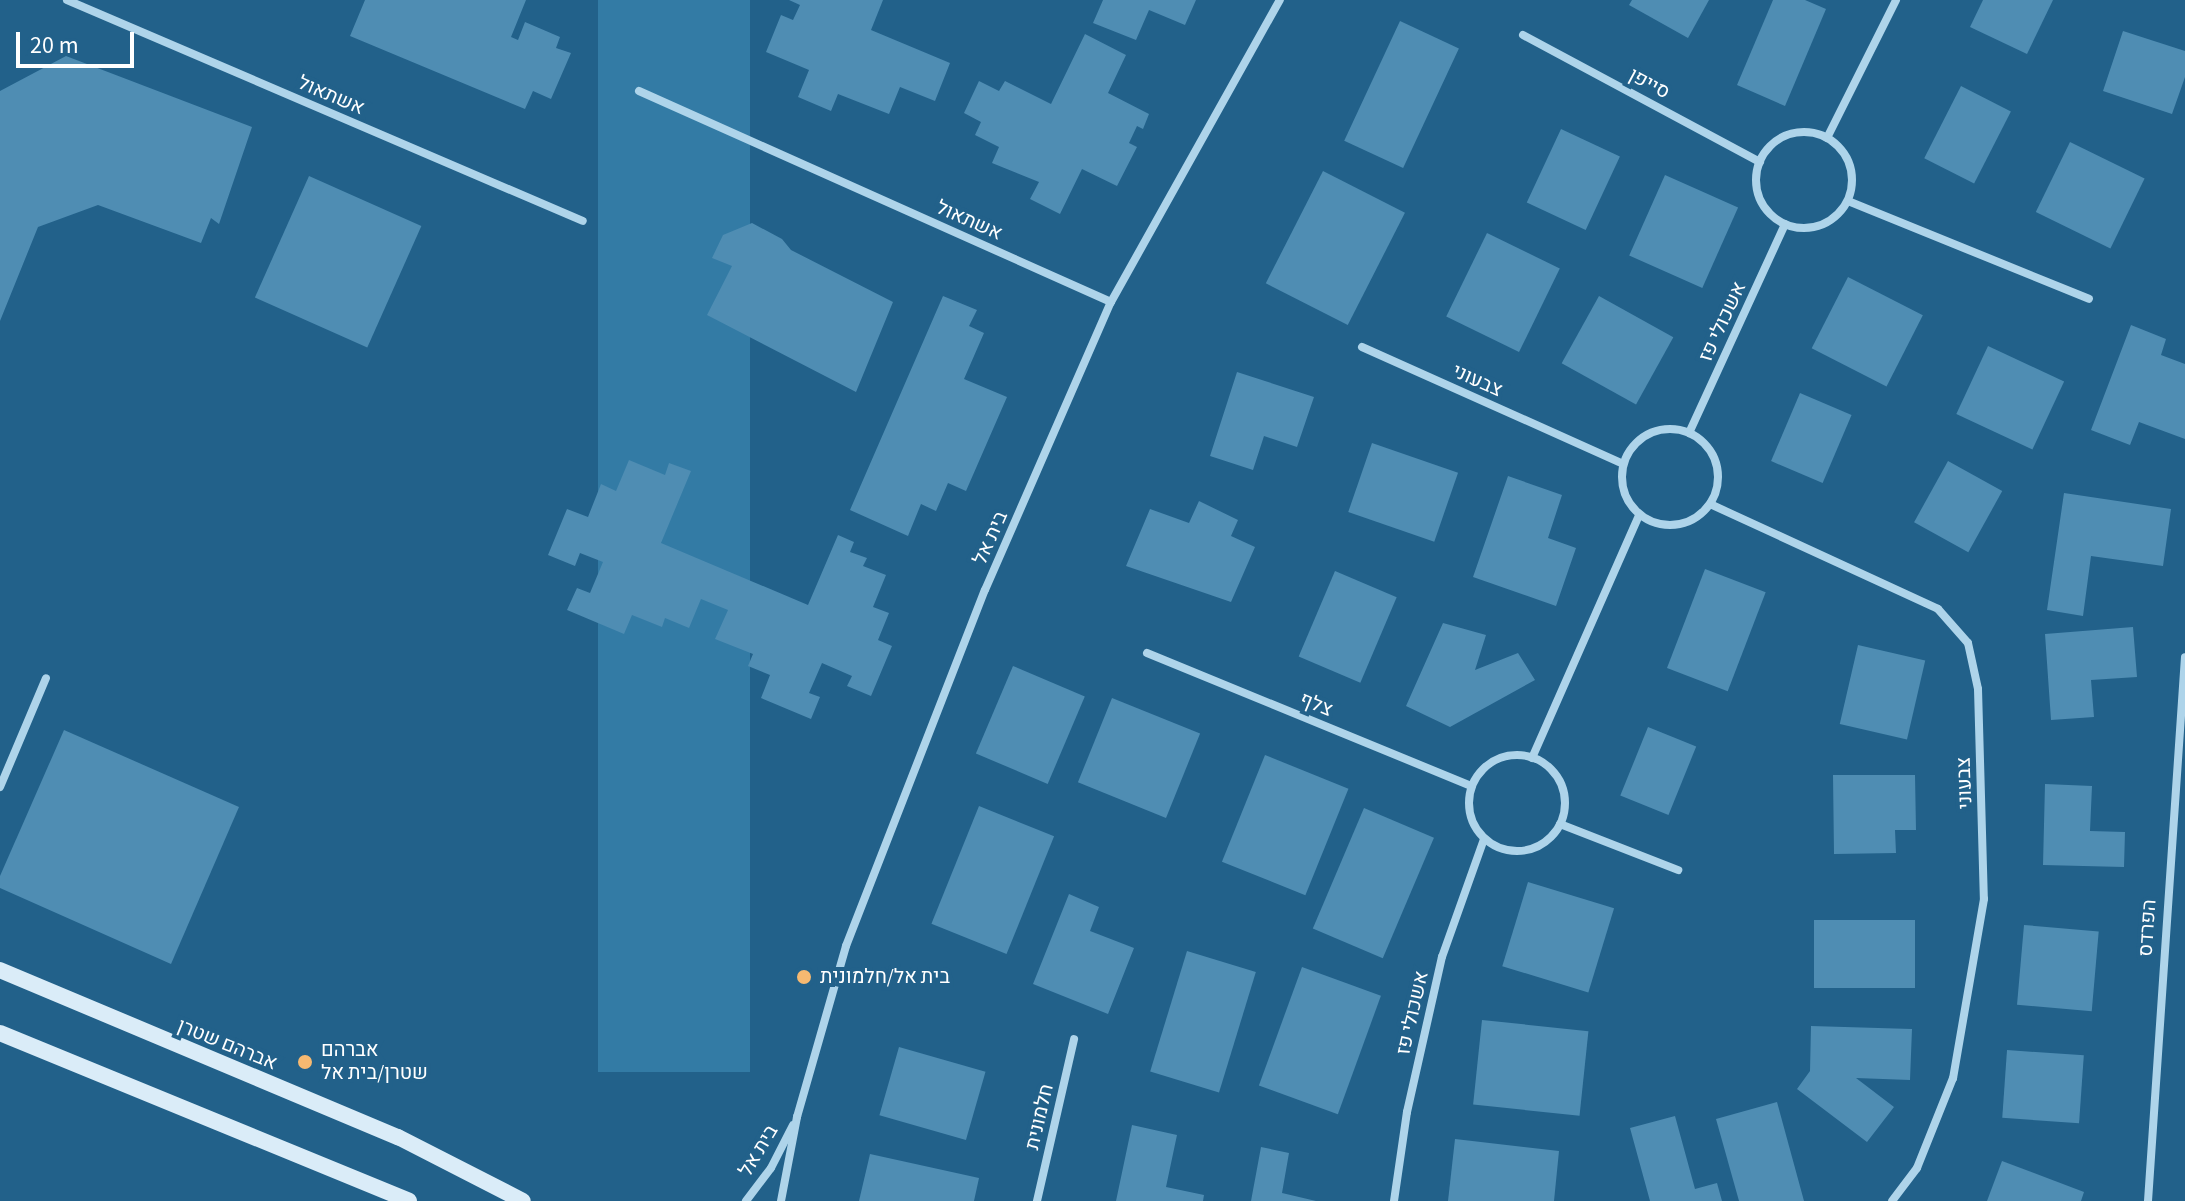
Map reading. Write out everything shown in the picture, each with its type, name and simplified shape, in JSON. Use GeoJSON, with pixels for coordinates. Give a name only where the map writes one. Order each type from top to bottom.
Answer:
{"type":"FeatureCollection","features":[{"type":"Feature","properties":{"kind":"street","name":"אשתאול"},"geometry":{"type":"LineString","coordinates":[[67,0],[583,221]]}},
{"type":"Feature","properties":{"kind":"street","name":"בית אל"},"geometry":{"type":"LineString","coordinates":[[781,1201],[797,1117],[857,919],[985,590],[1111,302],[1280,0]]}},
{"type":"Feature","properties":{"kind":"street"},"geometry":{"type":"LineString","coordinates":[[1827,138],[1896,0]]}},
{"type":"Feature","properties":{"kind":"street","name":"סייפן"},"geometry":{"type":"LineString","coordinates":[[1523,35],[1760,162]]}},
{"type":"Feature","properties":{"kind":"street","name":"אשתאול"},"geometry":{"type":"LineString","coordinates":[[639,91],[1111,302]]}},
{"type":"Feature","properties":{"kind":"street"},"geometry":{"type":"LineString","coordinates":[[1796,133],[1827,138],[1838,147],[1852,172],[1848,201],[1840,213],[1814,227],[1785,224],[1763,205],[1757,191],[1760,162],[1769,148],[1796,133]]}},
{"type":"Feature","properties":{"kind":"street"},"geometry":{"type":"LineString","coordinates":[[1848,201],[2089,299]]}},
{"type":"Feature","properties":{"kind":"street","name":"אשכולי פז"},"geometry":{"type":"LineString","coordinates":[[1689,433],[1785,224]]}},
{"type":"Feature","properties":{"kind":"street","name":"צבעוני"},"geometry":{"type":"LineString","coordinates":[[1362,347],[1623,464]]}},
{"type":"Feature","properties":{"kind":"street"},"geometry":{"type":"LineString","coordinates":[[1665,430],[1689,433],[1701,440],[1716,463],[1716,491],[1710,504],[1699,516],[1685,523],[1661,524],[1639,515],[1623,491],[1623,464],[1630,449],[1642,437],[1665,430]]}},
{"type":"Feature","properties":{"kind":"street","name":"צבעוני"},"geometry":{"type":"LineString","coordinates":[[1710,504],[1938,609],[1968,643],[1978,689],[1984,899],[1953,1078],[1917,1168],[1892,1201]]}},
{"type":"Feature","properties":{"kind":"street"},"geometry":{"type":"LineString","coordinates":[[1532,758],[1639,515]]}},
{"type":"Feature","properties":{"kind":"street","name":"צלף"},"geometry":{"type":"LineString","coordinates":[[1147,653],[1472,786]]}},
{"type":"Feature","properties":{"kind":"street","name":"הפרדס"},"geometry":{"type":"LineString","coordinates":[[2148,1201],[2185,657]]}},
{"type":"Feature","properties":{"kind":"street"},"geometry":{"type":"LineString","coordinates":[[0,787],[46,678]]}},
{"type":"Feature","properties":{"kind":"street"},"geometry":{"type":"LineString","coordinates":[[1518,756],[1532,758],[1544,764],[1561,784],[1564,811],[1560,824],[1552,836],[1526,851],[1497,847],[1484,839],[1470,814],[1472,786],[1490,764],[1518,756]]}},
{"type":"Feature","properties":{"kind":"street"},"geometry":{"type":"LineString","coordinates":[[1560,824],[1678,870]]}},
{"type":"Feature","properties":{"kind":"street","name":"אשכולי פז"},"geometry":{"type":"LineString","coordinates":[[1394,1201],[1407,1112],[1442,957],[1484,839]]}},
{"type":"Feature","properties":{"kind":"street","name":"אברהם שטרן"},"geometry":{"type":"LineString","coordinates":[[0,970],[398,1137],[523,1201]]}},
{"type":"Feature","properties":{"kind":"street"},"geometry":{"type":"LineString","coordinates":[[0,1033],[409,1201]]}},
{"type":"Feature","properties":{"kind":"street","name":"חלמונית"},"geometry":{"type":"LineString","coordinates":[[1037,1201],[1074,1039]]}},
{"type":"Feature","properties":{"kind":"street","name":"בית אל"},"geometry":{"type":"LineString","coordinates":[[746,1201],[771,1168],[797,1117]]}},
{"type":"Feature","properties":{"kind":"shaded area"},"geometry":{"type":"Polygon","coordinates":[[[598,0],[750,0],[750,1072],[598,1072],[598,0]]]}},
{"type":"Feature","properties":{"kind":"building"},"geometry":{"type":"Polygon","coordinates":[[[365,0],[526,0],[511,37],[518,40],[525,22],[560,37],[556,48],[571,53],[551,99],[533,91],[525,109],[350,36],[365,0]]]}},
{"type":"Feature","properties":{"kind":"building"},"geometry":{"type":"Polygon","coordinates":[[[789,0],[883,0],[871,30],[950,63],[935,101],[900,87],[889,114],[838,94],[831,111],[798,97],[809,70],[766,52],[781,15],[793,20],[800,5],[789,0]]]}},
{"type":"Feature","properties":{"kind":"building"},"geometry":{"type":"Polygon","coordinates":[[[1103,0],[1196,0],[1185,25],[1149,10],[1136,40],[1093,23],[1103,0]]]}},
{"type":"Feature","properties":{"kind":"building"},"geometry":{"type":"Polygon","coordinates":[[[1632,0],[1709,0],[1688,38],[1629,5],[1632,0]]]}},
{"type":"Feature","properties":{"kind":"building"},"geometry":{"type":"Polygon","coordinates":[[[1773,0],[1805,0],[1826,9],[1785,106],[1737,85],[1773,0]]]}},
{"type":"Feature","properties":{"kind":"building"},"geometry":{"type":"Polygon","coordinates":[[[1983,0],[2053,0],[2027,54],[1970,27],[1983,0]]]}},
{"type":"Feature","properties":{"kind":"building"},"geometry":{"type":"Polygon","coordinates":[[[1400,21],[1459,48],[1403,168],[1344,141],[1400,21]]]}},
{"type":"Feature","properties":{"kind":"building"},"geometry":{"type":"Polygon","coordinates":[[[2123,31],[2185,51],[2185,77],[2172,114],[2103,91],[2123,31]]]}},
{"type":"Feature","properties":{"kind":"building"},"geometry":{"type":"Polygon","coordinates":[[[1085,34],[1126,55],[1108,93],[1149,114],[1143,129],[1137,126],[1129,143],[1137,147],[1117,186],[1082,169],[1060,214],[1030,199],[1039,182],[992,163],[999,147],[975,135],[981,122],[964,113],[979,81],[999,91],[1005,81],[1051,104],[1085,34]]]}},
{"type":"Feature","properties":{"kind":"building"},"geometry":{"type":"Polygon","coordinates":[[[66,56],[252,127],[219,224],[211,218],[201,243],[98,205],[38,227],[0,321],[0,91],[66,56]]]}},
{"type":"Feature","properties":{"kind":"building"},"geometry":{"type":"Polygon","coordinates":[[[1961,86],[2011,111],[1974,184],[1924,158],[1961,86]]]}},
{"type":"Feature","properties":{"kind":"building"},"geometry":{"type":"Polygon","coordinates":[[[1561,129],[1620,156],[1586,230],[1527,202],[1561,129]]]}},
{"type":"Feature","properties":{"kind":"building"},"geometry":{"type":"Polygon","coordinates":[[[2070,142],[2145,178],[2110,248],[2036,212],[2070,142]]]}},
{"type":"Feature","properties":{"kind":"building"},"geometry":{"type":"Polygon","coordinates":[[[1323,171],[1405,213],[1348,325],[1266,283],[1323,171]]]}},
{"type":"Feature","properties":{"kind":"building"},"geometry":{"type":"Polygon","coordinates":[[[1665,175],[1738,208],[1702,288],[1629,255],[1665,175]]]}},
{"type":"Feature","properties":{"kind":"building"},"geometry":{"type":"Polygon","coordinates":[[[309,176],[421,226],[367,348],[255,298],[309,176]]]}},
{"type":"Feature","properties":{"kind":"building"},"geometry":{"type":"Polygon","coordinates":[[[752,223],[782,239],[791,250],[893,302],[856,392],[707,315],[732,266],[712,258],[723,235],[752,223]]]}},
{"type":"Feature","properties":{"kind":"building"},"geometry":{"type":"Polygon","coordinates":[[[1487,233],[1560,269],[1519,352],[1446,317],[1487,233]]]}},
{"type":"Feature","properties":{"kind":"building"},"geometry":{"type":"Polygon","coordinates":[[[1848,277],[1923,315],[1887,386],[1812,348],[1848,277]]]}},
{"type":"Feature","properties":{"kind":"building"},"geometry":{"type":"Polygon","coordinates":[[[943,296],[977,310],[969,326],[984,333],[964,379],[1007,397],[966,491],[948,483],[936,511],[921,504],[908,536],[850,510],[943,296]]]}},
{"type":"Feature","properties":{"kind":"building"},"geometry":{"type":"Polygon","coordinates":[[[1599,296],[1673,337],[1636,405],[1562,363],[1599,296]]]}},
{"type":"Feature","properties":{"kind":"building"},"geometry":{"type":"Polygon","coordinates":[[[2131,325],[2166,339],[2161,355],[2185,364],[2185,439],[2139,422],[2130,445],[2091,430],[2131,325]]]}},
{"type":"Feature","properties":{"kind":"building"},"geometry":{"type":"Polygon","coordinates":[[[1988,346],[2064,381],[2032,449],[1956,414],[1988,346]]]}},
{"type":"Feature","properties":{"kind":"building"},"geometry":{"type":"Polygon","coordinates":[[[1237,372],[1314,397],[1297,447],[1264,436],[1253,470],[1210,456],[1237,372]]]}},
{"type":"Feature","properties":{"kind":"building"},"geometry":{"type":"Polygon","coordinates":[[[1800,393],[1852,415],[1823,483],[1771,461],[1800,393]]]}},
{"type":"Feature","properties":{"kind":"building"},"geometry":{"type":"Polygon","coordinates":[[[1372,443],[1458,473],[1434,542],[1348,512],[1372,443]]]}},
{"type":"Feature","properties":{"kind":"building"},"geometry":{"type":"Polygon","coordinates":[[[629,460],[665,475],[669,463],[691,471],[661,543],[808,605],[838,535],[854,542],[850,552],[867,558],[863,566],[886,575],[873,607],[889,613],[878,640],[892,646],[871,696],[847,686],[852,676],[822,663],[809,693],[820,697],[811,719],[761,698],[770,675],[748,666],[753,654],[715,639],[728,610],[701,599],[689,628],[665,618],[662,627],[632,615],[624,634],[567,610],[577,588],[590,593],[603,562],[580,553],[575,566],[548,555],[567,509],[588,517],[601,484],[616,491],[629,460]]]}},
{"type":"Feature","properties":{"kind":"building"},"geometry":{"type":"Polygon","coordinates":[[[1948,461],[2002,491],[1968,552],[1914,522],[1948,461]]]}},
{"type":"Feature","properties":{"kind":"building"},"geometry":{"type":"Polygon","coordinates":[[[1508,476],[1562,495],[1548,538],[1576,548],[1556,606],[1473,577],[1508,476]]]}},
{"type":"Feature","properties":{"kind":"building"},"geometry":{"type":"Polygon","coordinates":[[[2064,493],[2171,509],[2163,566],[2091,556],[2083,616],[2047,610],[2064,493]]]}},
{"type":"Feature","properties":{"kind":"building"},"geometry":{"type":"Polygon","coordinates":[[[1199,501],[1238,520],[1231,536],[1255,547],[1231,602],[1126,566],[1150,509],[1189,523],[1199,501]]]}},
{"type":"Feature","properties":{"kind":"building"},"geometry":{"type":"Polygon","coordinates":[[[1705,569],[1766,592],[1728,691],[1667,668],[1705,569]]]}},
{"type":"Feature","properties":{"kind":"building"},"geometry":{"type":"Polygon","coordinates":[[[1335,571],[1397,597],[1360,683],[1299,657],[1335,571]]]}},
{"type":"Feature","properties":{"kind":"building"},"geometry":{"type":"Polygon","coordinates":[[[1443,623],[1486,635],[1475,670],[1518,653],[1535,680],[1450,727],[1406,706],[1443,623]]]}},
{"type":"Feature","properties":{"kind":"building"},"geometry":{"type":"Polygon","coordinates":[[[2133,627],[2137,677],[2091,680],[2094,717],[2051,720],[2045,634],[2133,627]]]}},
{"type":"Feature","properties":{"kind":"building"},"geometry":{"type":"Polygon","coordinates":[[[1858,645],[1925,661],[1907,739],[1840,724],[1858,645]]]}},
{"type":"Feature","properties":{"kind":"building"},"geometry":{"type":"Polygon","coordinates":[[[1013,666],[1085,696],[1048,784],[976,753],[1013,666]]]}},
{"type":"Feature","properties":{"kind":"building"},"geometry":{"type":"Polygon","coordinates":[[[1112,698],[1200,734],[1166,818],[1078,782],[1112,698]]]}},
{"type":"Feature","properties":{"kind":"building"},"geometry":{"type":"Polygon","coordinates":[[[1648,727],[1696,746],[1668,815],[1620,796],[1648,727]]]}},
{"type":"Feature","properties":{"kind":"building"},"geometry":{"type":"Polygon","coordinates":[[[64,730],[239,807],[171,964],[0,888],[0,876],[64,730]]]}},
{"type":"Feature","properties":{"kind":"building"},"geometry":{"type":"Polygon","coordinates":[[[1265,755],[1348,789],[1305,895],[1222,862],[1265,755]]]}},
{"type":"Feature","properties":{"kind":"building"},"geometry":{"type":"Polygon","coordinates":[[[1833,775],[1915,775],[1916,830],[1895,830],[1896,853],[1834,854],[1833,775]]]}},
{"type":"Feature","properties":{"kind":"building"},"geometry":{"type":"Polygon","coordinates":[[[2045,784],[2092,786],[2090,831],[2125,832],[2124,867],[2043,865],[2045,784]]]}},
{"type":"Feature","properties":{"kind":"building"},"geometry":{"type":"Polygon","coordinates":[[[979,806],[1054,836],[1007,954],[931,924],[979,806]]]}},
{"type":"Feature","properties":{"kind":"building"},"geometry":{"type":"Polygon","coordinates":[[[1364,808],[1434,838],[1383,958],[1313,929],[1364,808]]]}},
{"type":"Feature","properties":{"kind":"building"},"geometry":{"type":"Polygon","coordinates":[[[1528,882],[1614,908],[1588,992],[1502,966],[1528,882]]]}},
{"type":"Feature","properties":{"kind":"building"},"geometry":{"type":"Polygon","coordinates":[[[1069,894],[1099,907],[1090,931],[1134,948],[1108,1014],[1033,984],[1069,894]]]}},
{"type":"Feature","properties":{"kind":"building"},"geometry":{"type":"Polygon","coordinates":[[[1814,920],[1915,920],[1915,988],[1814,988],[1814,920]]]}},
{"type":"Feature","properties":{"kind":"building"},"geometry":{"type":"Polygon","coordinates":[[[2024,925],[2099,932],[2092,1011],[2017,1005],[2024,925]]]}},
{"type":"Feature","properties":{"kind":"building"},"geometry":{"type":"Polygon","coordinates":[[[1187,951],[1256,972],[1219,1093],[1150,1071],[1187,951]]]}},
{"type":"Feature","properties":{"kind":"building"},"geometry":{"type":"Polygon","coordinates":[[[1302,967],[1381,996],[1338,1114],[1259,1085],[1302,967]]]}},
{"type":"Feature","properties":{"kind":"building"},"geometry":{"type":"Polygon","coordinates":[[[1482,1020],[1588,1031],[1580,1116],[1473,1105],[1482,1020]]]}},
{"type":"Feature","properties":{"kind":"building"},"geometry":{"type":"Polygon","coordinates":[[[1811,1026],[1912,1029],[1910,1080],[1856,1078],[1894,1107],[1867,1142],[1797,1089],[1810,1071],[1811,1026]]]}},
{"type":"Feature","properties":{"kind":"building"},"geometry":{"type":"Polygon","coordinates":[[[899,1047],[986,1072],[966,1140],[879,1115],[899,1047]]]}},
{"type":"Feature","properties":{"kind":"building"},"geometry":{"type":"Polygon","coordinates":[[[2007,1050],[2084,1055],[2079,1123],[2002,1118],[2007,1050]]]}},
{"type":"Feature","properties":{"kind":"building"},"geometry":{"type":"Polygon","coordinates":[[[1777,1102],[1804,1201],[1739,1201],[1716,1119],[1777,1102]]]}},
{"type":"Feature","properties":{"kind":"building"},"geometry":{"type":"Polygon","coordinates":[[[1675,1116],[1695,1189],[1717,1183],[1722,1201],[1650,1201],[1630,1128],[1675,1116]]]}},
{"type":"Feature","properties":{"kind":"building"},"geometry":{"type":"Polygon","coordinates":[[[1132,1125],[1177,1135],[1166,1187],[1204,1195],[1203,1201],[1116,1201],[1132,1125]]]}},
{"type":"Feature","properties":{"kind":"building"},"geometry":{"type":"Polygon","coordinates":[[[1455,1139],[1559,1151],[1554,1201],[1448,1201],[1455,1139]]]}},
{"type":"Feature","properties":{"kind":"building"},"geometry":{"type":"Polygon","coordinates":[[[1261,1147],[1289,1153],[1282,1193],[1316,1201],[1251,1201],[1261,1147]]]}},
{"type":"Feature","properties":{"kind":"building"},"geometry":{"type":"Polygon","coordinates":[[[870,1154],[979,1178],[974,1201],[859,1201],[870,1154]]]}},
{"type":"Feature","properties":{"kind":"building"},"geometry":{"type":"Polygon","coordinates":[[[2002,1161],[2084,1192],[2081,1201],[1987,1201],[2002,1161]]]}},
{"type":"Feature","properties":{"kind":"place","name":"בית אל/חלמונית"},"geometry":{"type":"Point","coordinates":[804,977]}},
{"type":"Feature","properties":{"kind":"place","name":"אברהם שטרן/בית אל"},"geometry":{"type":"Point","coordinates":[305,1062]}}]}
